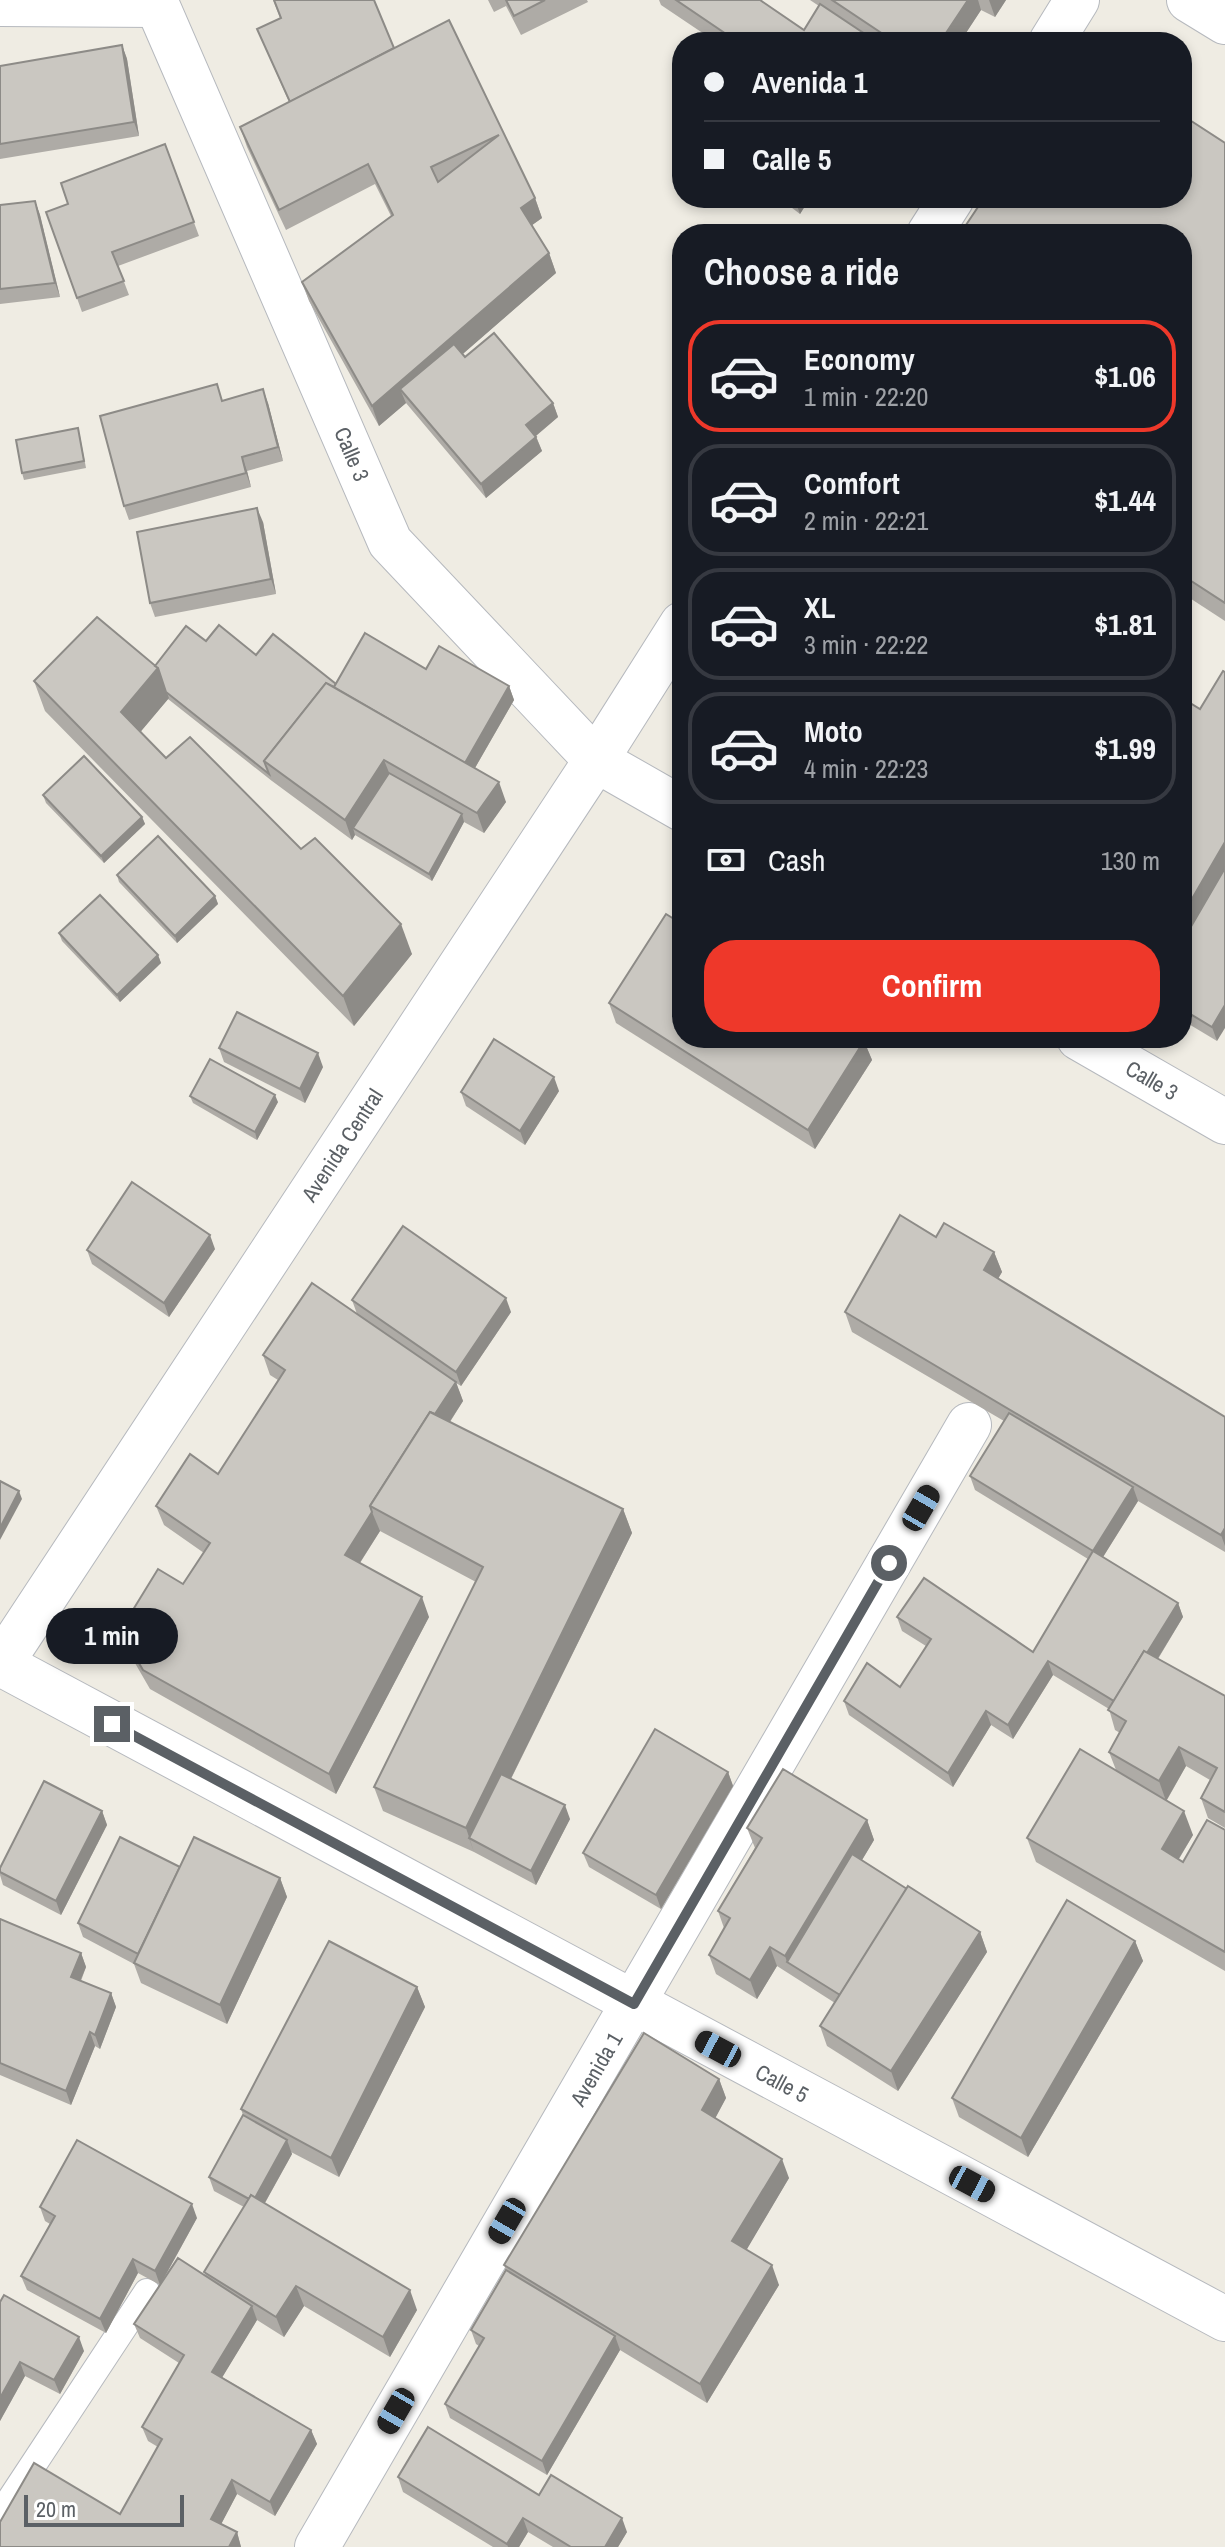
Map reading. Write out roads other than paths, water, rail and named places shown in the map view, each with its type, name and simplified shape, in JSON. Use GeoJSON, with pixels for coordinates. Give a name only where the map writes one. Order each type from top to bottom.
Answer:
{"type":"FeatureCollection","features":[{"type":"Feature","properties":{"kind":"street"},"geometry":{"type":"LineString","coordinates":[[1057,32],[1077,0]]}},
{"type":"Feature","properties":{"kind":"street"},"geometry":{"type":"LineString","coordinates":[[1189,0],[1225,22]]}},
{"type":"Feature","properties":{"kind":"street"},"geometry":{"type":"LineString","coordinates":[[0,4],[156,2]]}},
{"type":"Feature","properties":{"kind":"street","name":"Calle 3"},"geometry":{"type":"LineString","coordinates":[[156,2],[390,542],[596,760],[672,803]]}},
{"type":"Feature","properties":{"kind":"street","name":"Avenida Central"},"geometry":{"type":"LineString","coordinates":[[0,1664],[672,640]]}},
{"type":"Feature","properties":{"kind":"street","name":"Calle 3"},"geometry":{"type":"LineString","coordinates":[[1096,1048],[1225,1122]]}},
{"type":"Feature","properties":{"kind":"street","name":"Avenida 1"},"geometry":{"type":"LineString","coordinates":[[317,2547],[969,1425]]}},
{"type":"Feature","properties":{"kind":"street","name":"Calle 5"},"geometry":{"type":"LineString","coordinates":[[0,1664],[1225,2319]]}},
{"type":"Feature","properties":{"kind":"lane"},"geometry":{"type":"LineString","coordinates":[[0,2515],[147,2292]]}}]}
